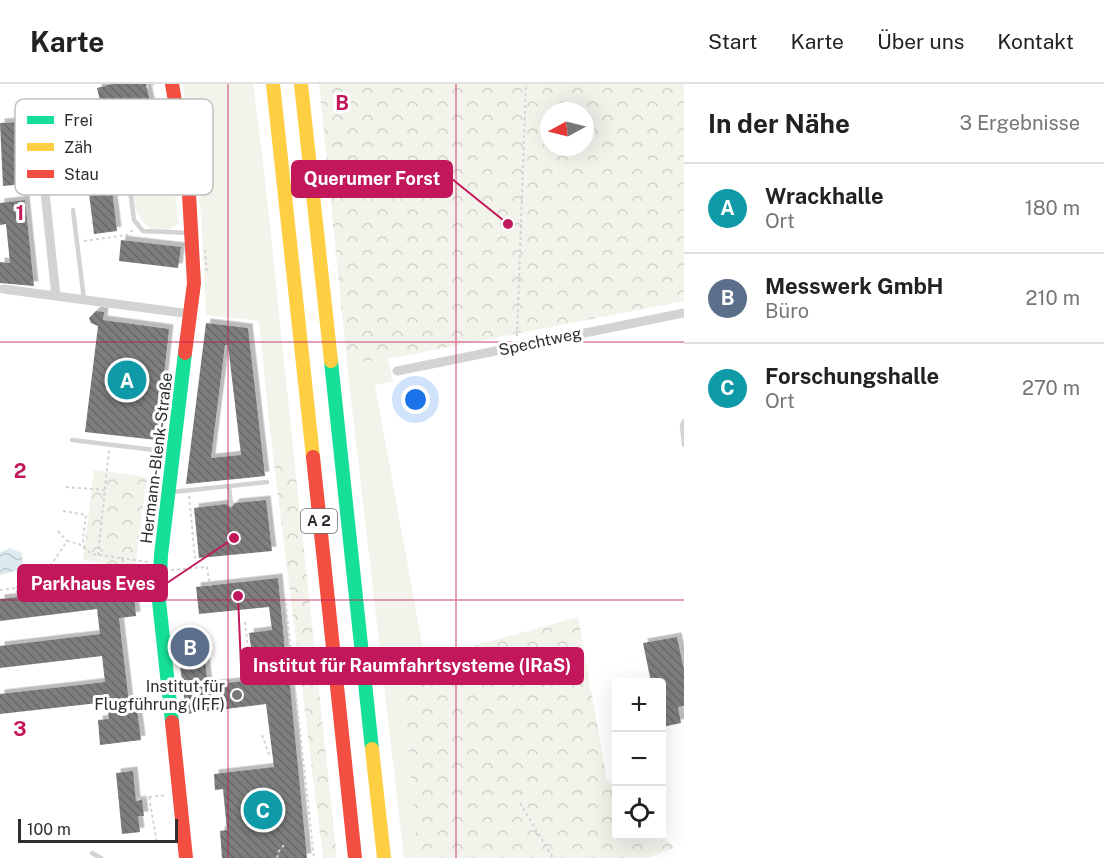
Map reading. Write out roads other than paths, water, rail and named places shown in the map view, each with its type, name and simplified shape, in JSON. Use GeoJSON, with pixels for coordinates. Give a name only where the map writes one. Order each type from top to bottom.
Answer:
{"type":"FeatureCollection","features":[{"type":"Feature","properties":{"kind":"main road","name":"Hermann-Blenk-Straße"},"geometry":{"type":"LineString","coordinates":[[172,84],[175,99]]}},
{"type":"Feature","properties":{"kind":"main road","name":"A 2"},"geometry":{"type":"LineString","coordinates":[[273,84],[356,858]]}},
{"type":"Feature","properties":{"kind":"main road","name":"A 2"},"geometry":{"type":"LineString","coordinates":[[300,84],[384,858]]}},
{"type":"Feature","properties":{"kind":"main road","name":"Hermann-Blenk-Straße"},"geometry":{"type":"LineString","coordinates":[[186,858],[159,617],[168,566],[169,492],[191,314],[193,233],[188,195]]}},
{"type":"Feature","properties":{"kind":"street"},"geometry":{"type":"LineString","coordinates":[[45,195],[56,296]]}},
{"type":"Feature","properties":{"kind":"street"},"geometry":{"type":"LineString","coordinates":[[2,289],[191,314]]}},
{"type":"Feature","properties":{"kind":"street","name":"Spechtweg"},"geometry":{"type":"LineString","coordinates":[[397,371],[684,313]]}},
{"type":"Feature","properties":{"kind":"lane"},"geometry":{"type":"LineString","coordinates":[[131,195],[134,220],[143,231],[193,233]]}},
{"type":"Feature","properties":{"kind":"lane"},"geometry":{"type":"LineString","coordinates":[[73,210],[84,299]]}},
{"type":"Feature","properties":{"kind":"lane"},"geometry":{"type":"LineString","coordinates":[[684,421],[682,425],[684,445]]}},
{"type":"Feature","properties":{"kind":"lane"},"geometry":{"type":"LineString","coordinates":[[72,440],[174,452]]}},
{"type":"Feature","properties":{"kind":"lane"},"geometry":{"type":"LineString","coordinates":[[169,492],[267,482]]}},
{"type":"Feature","properties":{"kind":"lane"},"geometry":{"type":"LineString","coordinates":[[229,486],[231,504]]}},
{"type":"Feature","properties":{"kind":"lane"},"geometry":{"type":"LineString","coordinates":[[92,853],[101,858]]}},
{"type":"Feature","properties":{"kind":"water"},"geometry":{"type":"Polygon","coordinates":[[[10,548],[22,553],[23,566],[19,570],[0,575],[0,552],[10,548]]]}},
{"type":"Feature","properties":{"kind":"place","name":"Querumer Forst"},"geometry":{"type":"Point","coordinates":[508,224]}},
{"type":"Feature","properties":{"kind":"place","name":"Wrackhalle"},"geometry":{"type":"Point","coordinates":[127,380]}},
{"type":"Feature","properties":{"kind":"place","name":"Parkhaus Eves"},"geometry":{"type":"Point","coordinates":[234,538]}},
{"type":"Feature","properties":{"kind":"place","name":"Institut für Raumfahrtsysteme (IRaS)"},"geometry":{"type":"Point","coordinates":[238,596]}},
{"type":"Feature","properties":{"kind":"place","name":"Messwerk GmbH"},"geometry":{"type":"Point","coordinates":[190,647]}},
{"type":"Feature","properties":{"kind":"place","name":"Institut für Flugführung (IFF)"},"geometry":{"type":"Point","coordinates":[237,695]}},
{"type":"Feature","properties":{"kind":"place","name":"Forschungshalle"},"geometry":{"type":"Point","coordinates":[263,810]}}]}
